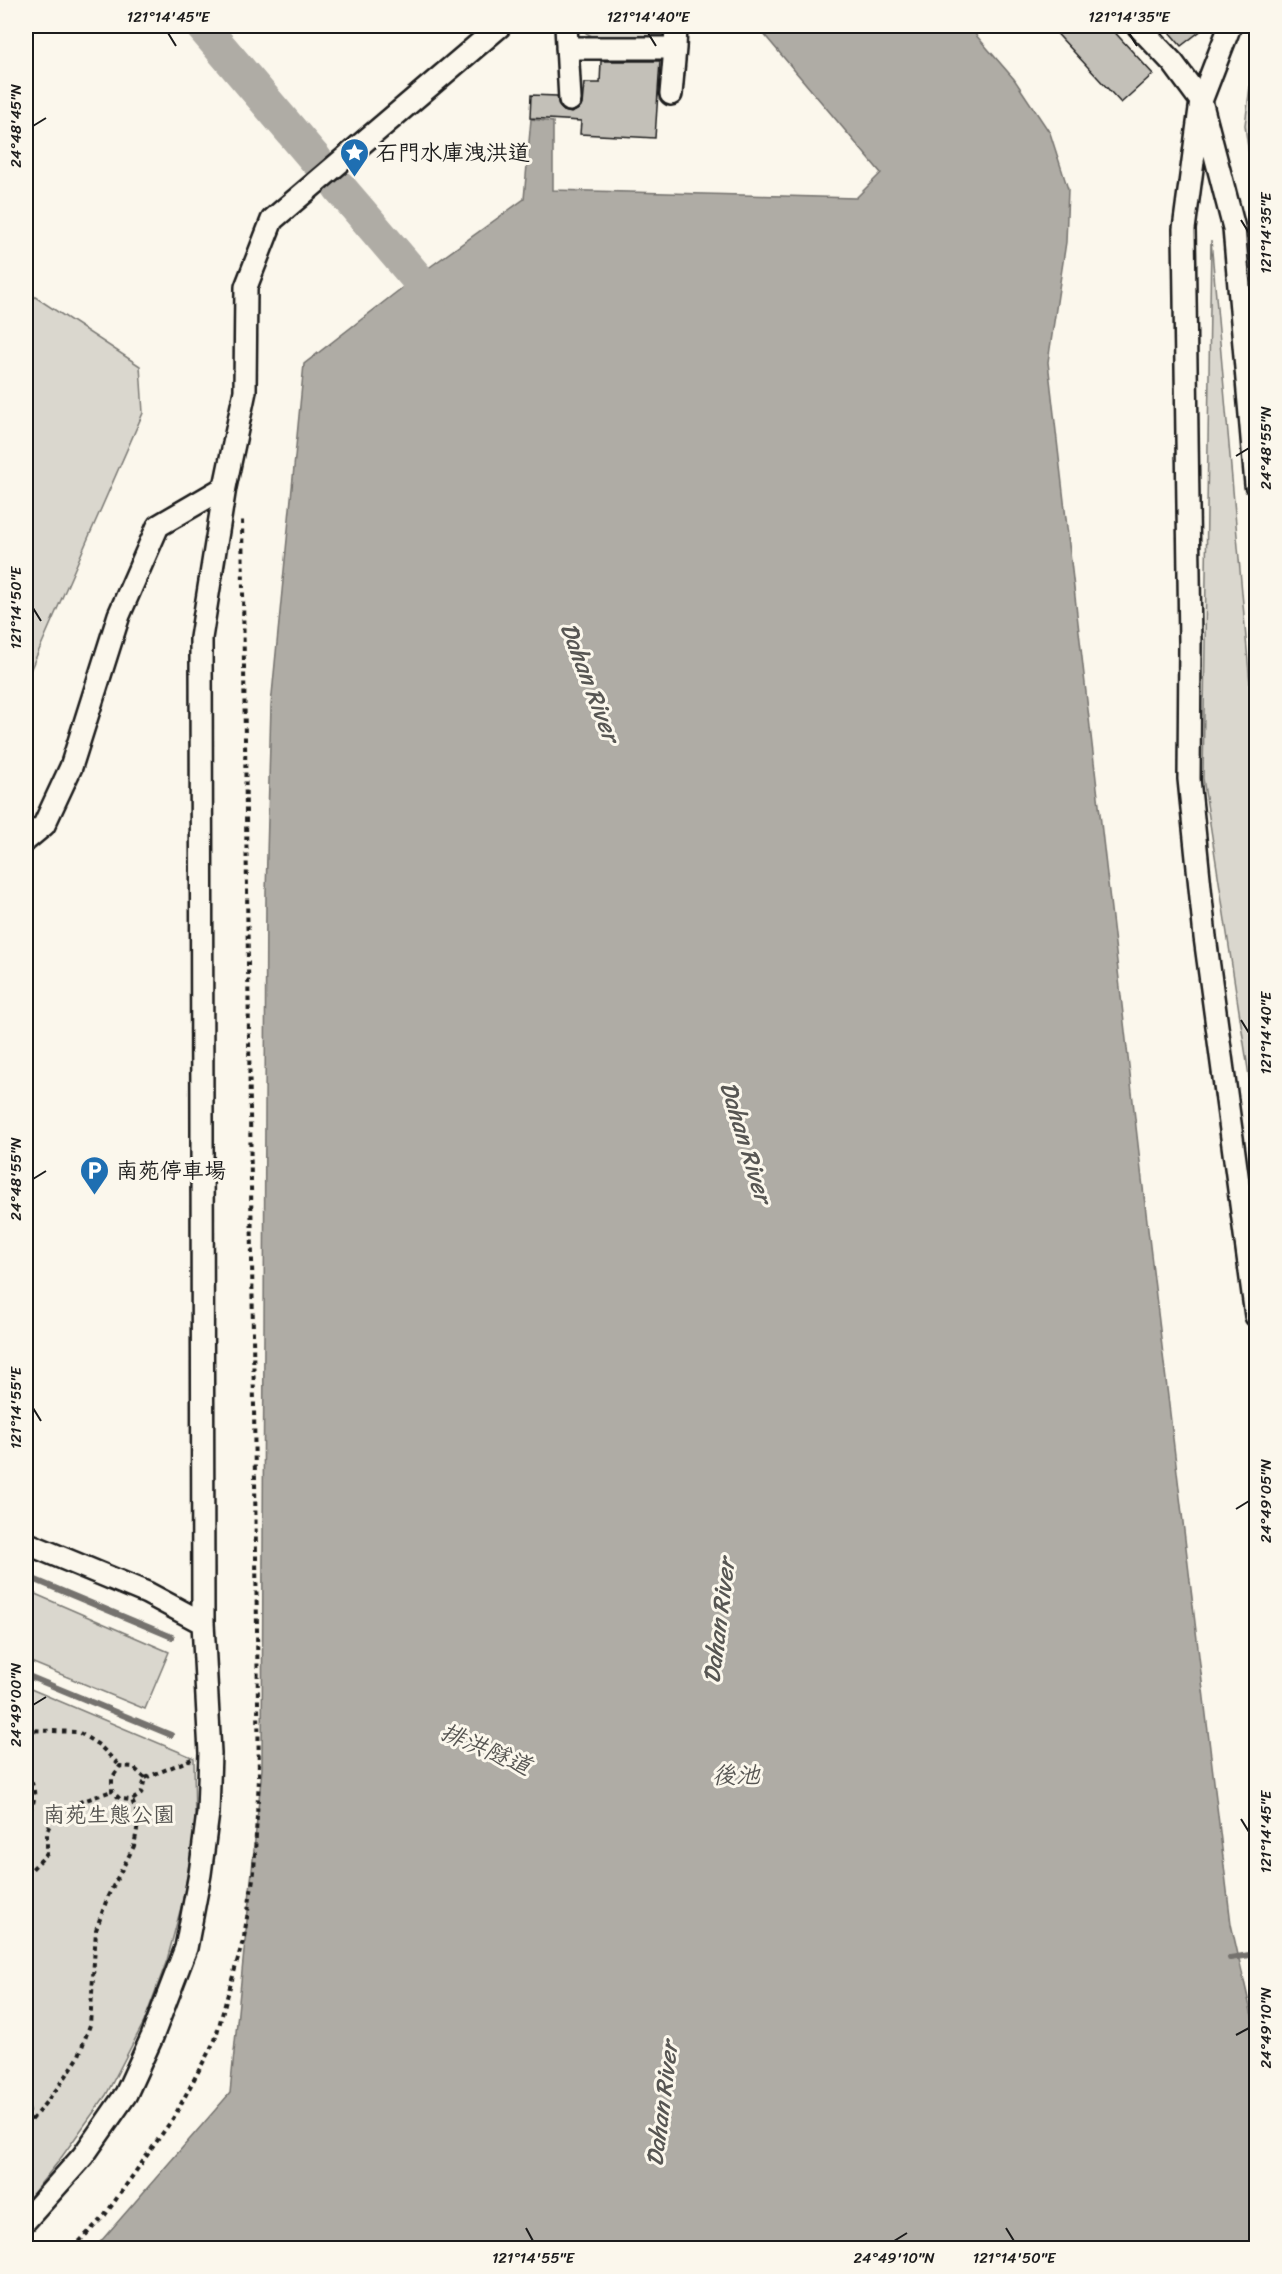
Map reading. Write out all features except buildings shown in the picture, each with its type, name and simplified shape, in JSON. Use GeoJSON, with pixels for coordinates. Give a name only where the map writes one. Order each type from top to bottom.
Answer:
{"type":"FeatureCollection","features":[{"type":"Feature","properties":{"kind":"street"},"geometry":{"type":"LineString","coordinates":[[26,2220],[83,2156],[126,2094],[152,2037],[186,1948],[200,1874],[208,1813],[210,1753],[202,1623],[201,638],[225,487],[245,391],[246,287],[272,220],[500,26]]}},
{"type":"Feature","properties":{"kind":"street"},"geometry":{"type":"LineString","coordinates":[[566,26],[570,100]]}},
{"type":"Feature","properties":{"kind":"street"},"geometry":{"type":"LineString","coordinates":[[672,94],[676,26]]}},
{"type":"Feature","properties":{"kind":"street"},"geometry":{"type":"LineString","coordinates":[[1138,26],[1173,63],[1202,101],[1234,228],[1257,485]]}},
{"type":"Feature","properties":{"kind":"street"},"geometry":{"type":"LineString","coordinates":[[1230,26],[1202,101],[1184,229],[1190,643],[1189,779],[1204,937],[1257,1316]]}},
{"type":"Feature","properties":{"kind":"street"},"geometry":{"type":"LineString","coordinates":[[567,48],[675,48]]}},
{"type":"Feature","properties":{"kind":"street"},"geometry":{"type":"LineString","coordinates":[[26,840],[44,825],[71,766],[119,615],[158,526],[225,487]]}},
{"type":"Feature","properties":{"kind":"street"},"geometry":{"type":"LineString","coordinates":[[26,1543],[147,1593],[202,1623]]}},
{"type":"Feature","properties":{"kind":"path"},"geometry":{"type":"LineString","coordinates":[[73,2248],[105,2215],[174,2117],[215,2040],[244,1937],[254,1872],[259,1778],[242,511]]}},
{"type":"Feature","properties":{"kind":"path"},"geometry":{"type":"LineString","coordinates":[[26,1730],[78,1732],[99,1745],[120,1766],[133,1767],[145,1778]]}},
{"type":"Feature","properties":{"kind":"path"},"geometry":{"type":"LineString","coordinates":[[145,1778],[210,1753]]}},
{"type":"Feature","properties":{"kind":"path"},"geometry":{"type":"LineString","coordinates":[[120,1766],[112,1778],[112,1791],[120,1799],[132,1800],[141,1794],[145,1778]]}},
{"type":"Feature","properties":{"kind":"path"},"geometry":{"type":"LineString","coordinates":[[26,1774],[34,1791],[33,1807],[26,1818]]}},
{"type":"Feature","properties":{"kind":"path"},"geometry":{"type":"LineString","coordinates":[[26,1875],[47,1854],[47,1831],[57,1810],[112,1791]]}},
{"type":"Feature","properties":{"kind":"path"},"geometry":{"type":"LineString","coordinates":[[26,2127],[78,2058],[90,2025],[96,1930],[108,1896],[134,1846],[139,1819],[132,1800]]}},
{"type":"Feature","properties":{"kind":"path"},"geometry":{"type":"LineString","coordinates":[[26,1938],[28,1950],[26,1962]]}},
{"type":"Feature","properties":{"kind":"path"},"geometry":{"type":"LineString","coordinates":[[26,2100],[31,2122]]}},
{"type":"Feature","properties":{"kind":"green space"},"geometry":{"type":"Polygon","coordinates":[[[582,26],[665,26],[661,39],[656,41],[594,37],[586,33],[582,26]]]}},
{"type":"Feature","properties":{"kind":"green space"},"geometry":{"type":"Polygon","coordinates":[[[1256,40],[1256,207],[1245,125],[1256,40]]]}},
{"type":"Feature","properties":{"kind":"green space"},"geometry":{"type":"Polygon","coordinates":[[[1211,240],[1256,752],[1256,1121],[1203,778],[1211,240]]]}},
{"type":"Feature","properties":{"kind":"green space"},"geometry":{"type":"Polygon","coordinates":[[[26,285],[29,293],[140,366],[143,413],[26,680],[26,285]]]}},
{"type":"Feature","properties":{"kind":"green space"},"geometry":{"type":"Polygon","coordinates":[[[26,1590],[169,1652],[145,1709],[26,1660],[26,1590]]]}},
{"type":"Feature","properties":{"kind":"green space","name":"南苑生態公園"},"geometry":{"type":"Polygon","coordinates":[[[26,1687],[194,1758],[195,1827],[183,1900],[167,1960],[144,2022],[106,2095],[26,2202],[26,1687]]]}},
{"type":"Feature","properties":{"kind":"water","name":"後池"},"geometry":{"type":"Polygon","coordinates":[[[757,26],[968,26],[1014,79],[1050,133],[1068,189],[1066,242],[1048,362],[1231,1924],[1256,2033],[1256,2248],[95,2248],[230,2093],[262,1769],[266,893],[271,705],[304,364],[416,277],[524,199],[531,119],[553,122],[553,190],[856,198],[881,173],[757,26]]]}},
{"type":"Feature","properties":{"kind":"waterway","name":"Dahan River"},"geometry":{"type":"LineString","coordinates":[[202,26],[316,160]]}},
{"type":"Feature","properties":{"kind":"waterway","name":"Dahan River"},"geometry":{"type":"LineString","coordinates":[[339,187],[416,277],[435,320]]}},
{"type":"Feature","properties":{"kind":"waterway","name":"排洪隧道"},"geometry":{"type":"LineString","coordinates":[[26,1576],[172,1637]]}},
{"type":"Feature","properties":{"kind":"waterway","name":"排洪隧道"},"geometry":{"type":"LineString","coordinates":[[26,1675],[171,1735]]}},
{"type":"Feature","properties":{"kind":"waterway"},"geometry":{"type":"LineString","coordinates":[[1230,1958],[1256,1954]]}},
{"type":"Feature","properties":{"kind":"place","name":"石門水庫洩洪道"},"geometry":{"type":"Point","coordinates":[355,178]}},
{"type":"Feature","properties":{"kind":"place","name":"南苑停車場"},"geometry":{"type":"Point","coordinates":[95,1196]}}]}
